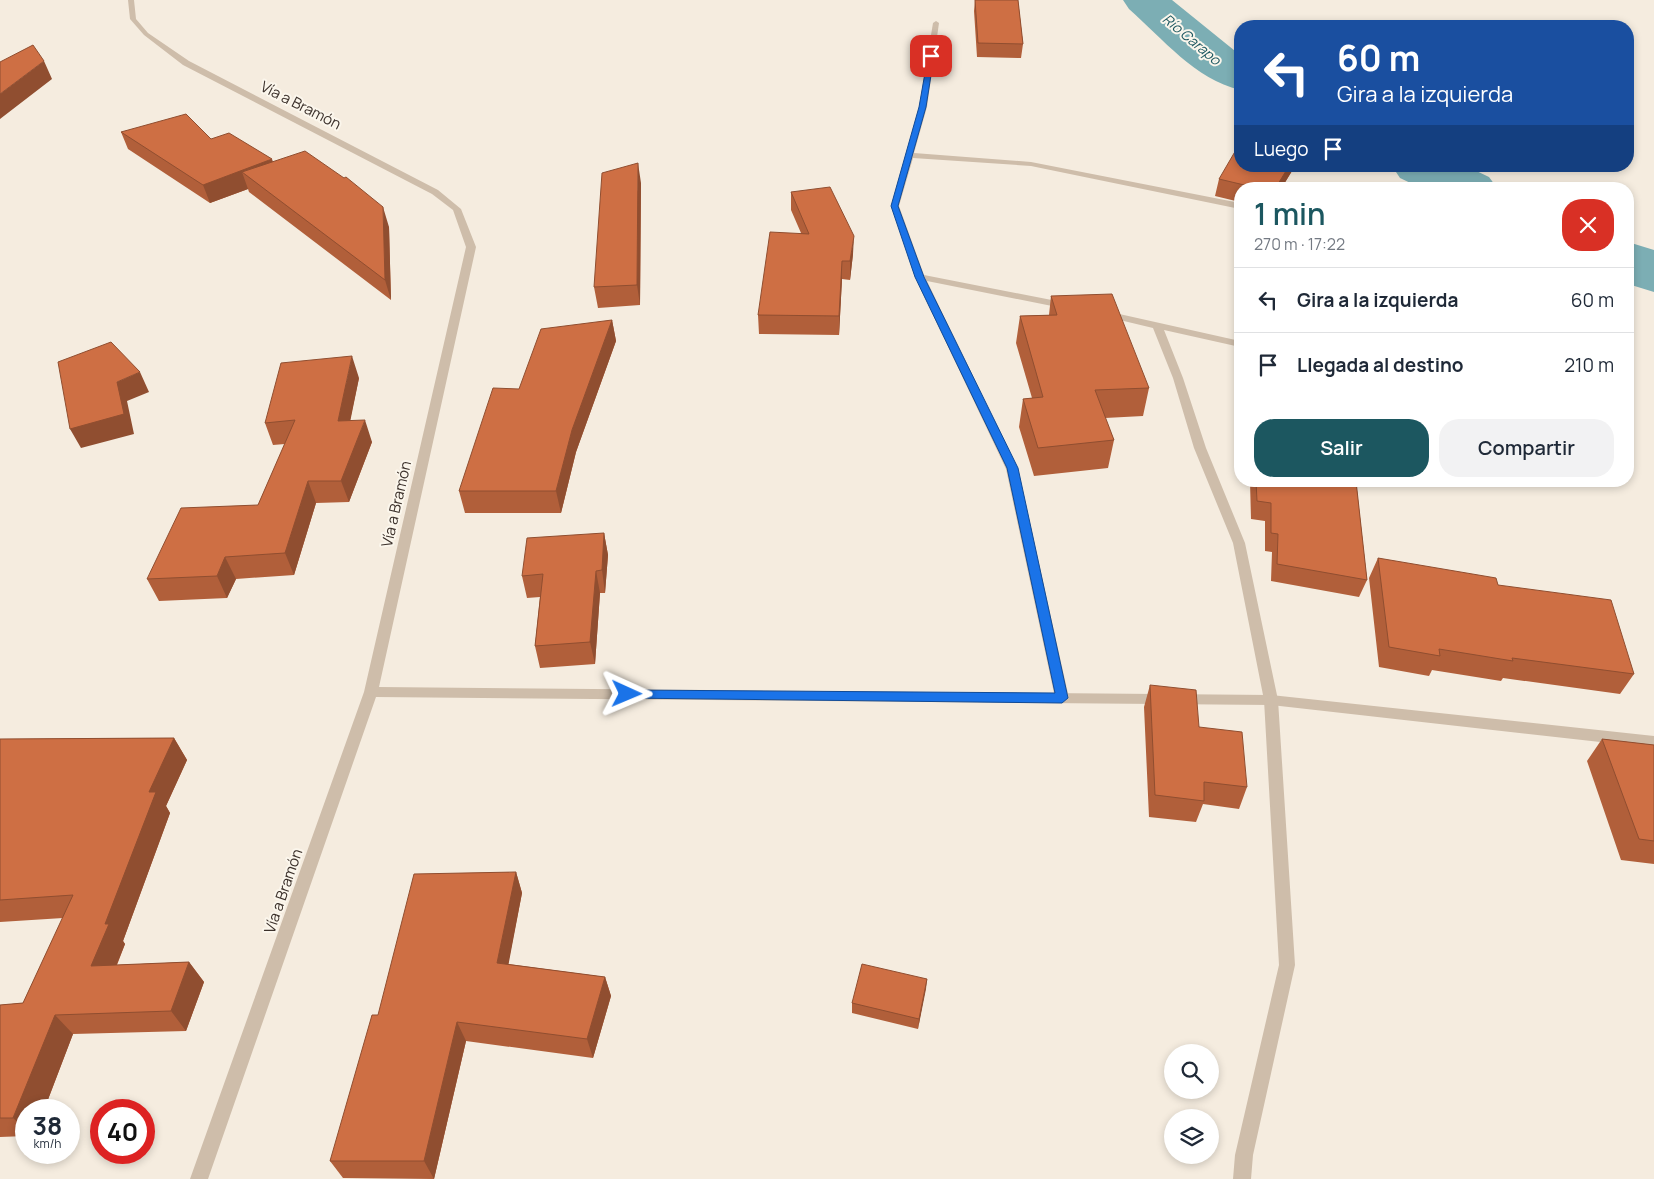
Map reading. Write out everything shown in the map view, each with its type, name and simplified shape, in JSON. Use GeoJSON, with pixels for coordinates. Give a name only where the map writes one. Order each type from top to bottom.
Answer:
{"type":"FeatureCollection","features":[{"type":"Feature","properties":{"kind":"street","name":"Vía a Bramón"},"geometry":{"type":"LineString","coordinates":[[131,0],[133,19],[146,34],[186,63],[435,192],[457,209],[471,247],[371,692],[199,1179]]}},
{"type":"Feature","properties":{"kind":"street"},"geometry":{"type":"LineString","coordinates":[[936,23],[923,107],[911,154],[894,206],[920,277],[1012,468],[1062,698]]}},
{"type":"Feature","properties":{"kind":"street"},"geometry":{"type":"LineString","coordinates":[[911,154],[1031,164],[1234,205]]}},
{"type":"Feature","properties":{"kind":"street"},"geometry":{"type":"LineString","coordinates":[[920,277],[1081,309]]}},
{"type":"Feature","properties":{"kind":"street"},"geometry":{"type":"LineString","coordinates":[[1100,313],[1157,324],[1234,343]]}},
{"type":"Feature","properties":{"kind":"street"},"geometry":{"type":"LineString","coordinates":[[1157,324],[1178,378],[1200,448],[1239,543],[1271,700],[1287,966],[1244,1155],[1242,1179]]}},
{"type":"Feature","properties":{"kind":"street"},"geometry":{"type":"LineString","coordinates":[[371,692],[1271,700],[1654,742]]}},
{"type":"Feature","properties":{"kind":"building"},"geometry":{"type":"Polygon","coordinates":[[[975,0],[1018,0],[1023,44],[978,43],[975,0]]]}},
{"type":"Feature","properties":{"kind":"building"},"geometry":{"type":"Polygon","coordinates":[[[33,45],[44,61],[0,94],[0,62],[33,45]]]}},
{"type":"Feature","properties":{"kind":"building"},"geometry":{"type":"Polygon","coordinates":[[[186,114],[211,139],[229,133],[272,159],[203,185],[121,132],[186,114]]]}},
{"type":"Feature","properties":{"kind":"building"},"geometry":{"type":"Polygon","coordinates":[[[305,151],[344,178],[346,177],[383,207],[385,280],[242,172],[305,151]]]}},
{"type":"Feature","properties":{"kind":"building"},"geometry":{"type":"Polygon","coordinates":[[[1234,153],[1234,172],[1285,172],[1279,182],[1234,183],[1219,179],[1234,153]]]}},
{"type":"Feature","properties":{"kind":"building"},"geometry":{"type":"Polygon","coordinates":[[[638,163],[637,285],[594,287],[602,173],[638,163]]]}},
{"type":"Feature","properties":{"kind":"building"},"geometry":{"type":"Polygon","coordinates":[[[830,187],[854,236],[850,261],[842,261],[839,316],[758,315],[770,232],[809,234],[791,192],[830,187]]]}},
{"type":"Feature","properties":{"kind":"building"},"geometry":{"type":"Polygon","coordinates":[[[1112,294],[1149,388],[1095,390],[1114,440],[1038,448],[1023,399],[1043,397],[1020,316],[1057,315],[1051,296],[1112,294]]]}},
{"type":"Feature","properties":{"kind":"building"},"geometry":{"type":"Polygon","coordinates":[[[612,320],[572,430],[556,491],[459,491],[493,388],[519,389],[541,329],[612,320]]]}},
{"type":"Feature","properties":{"kind":"building"},"geometry":{"type":"Polygon","coordinates":[[[111,342],[140,372],[117,382],[124,414],[70,429],[58,362],[111,342]]]}},
{"type":"Feature","properties":{"kind":"building"},"geometry":{"type":"Polygon","coordinates":[[[352,356],[338,421],[365,420],[341,481],[308,481],[285,553],[225,557],[217,576],[147,579],[181,508],[258,505],[295,420],[265,423],[281,363],[352,356]]]}},
{"type":"Feature","properties":{"kind":"building"},"geometry":{"type":"Polygon","coordinates":[[[1256,487],[1357,487],[1367,580],[1277,564],[1278,534],[1271,533],[1271,503],[1257,501],[1256,487]]]}},
{"type":"Feature","properties":{"kind":"building"},"geometry":{"type":"Polygon","coordinates":[[[604,533],[602,570],[596,571],[590,642],[535,646],[543,574],[522,576],[527,538],[604,533]]]}},
{"type":"Feature","properties":{"kind":"building"},"geometry":{"type":"Polygon","coordinates":[[[1378,558],[1496,578],[1498,585],[1611,600],[1634,674],[1512,658],[1513,661],[1439,649],[1440,656],[1389,647],[1378,558]]]}},
{"type":"Feature","properties":{"kind":"building"},"geometry":{"type":"Polygon","coordinates":[[[1150,685],[1196,690],[1199,727],[1242,732],[1247,787],[1204,782],[1204,801],[1155,795],[1150,685]]]}},
{"type":"Feature","properties":{"kind":"building"},"geometry":{"type":"Polygon","coordinates":[[[174,738],[149,792],[156,792],[105,924],[109,924],[91,966],[189,962],[171,1011],[55,1015],[21,1099],[15,1099],[13,1118],[0,1118],[0,1005],[23,1003],[73,895],[0,900],[0,739],[174,738]]]}},
{"type":"Feature","properties":{"kind":"building"},"geometry":{"type":"Polygon","coordinates":[[[1602,739],[1654,745],[1654,841],[1639,839],[1602,739]]]}},
{"type":"Feature","properties":{"kind":"building"},"geometry":{"type":"Polygon","coordinates":[[[516,872],[497,963],[605,977],[587,1039],[457,1022],[424,1161],[330,1161],[372,1015],[378,1015],[414,874],[516,872]]]}},
{"type":"Feature","properties":{"kind":"building"},"geometry":{"type":"Polygon","coordinates":[[[862,964],[927,979],[919,1019],[852,1003],[862,964]]]}},
{"type":"Feature","properties":{"kind":"waterway","name":"Río Carapo"},"geometry":{"type":"LineString","coordinates":[[1145,0],[1217,62],[1234,72]]}},
{"type":"Feature","properties":{"kind":"waterway","name":"Río Carapo"},"geometry":{"type":"LineString","coordinates":[[1433,172],[1454,182]]}},
{"type":"Feature","properties":{"kind":"waterway","name":"Río Carapo"},"geometry":{"type":"LineString","coordinates":[[1634,264],[1654,273]]}},
{"type":"Feature","properties":{"kind":"route"},"geometry":{"type":"LineString","coordinates":[[627,694],[1062,698],[1012,468],[920,277],[894,206],[911,154],[923,107],[931,56]]}}]}
